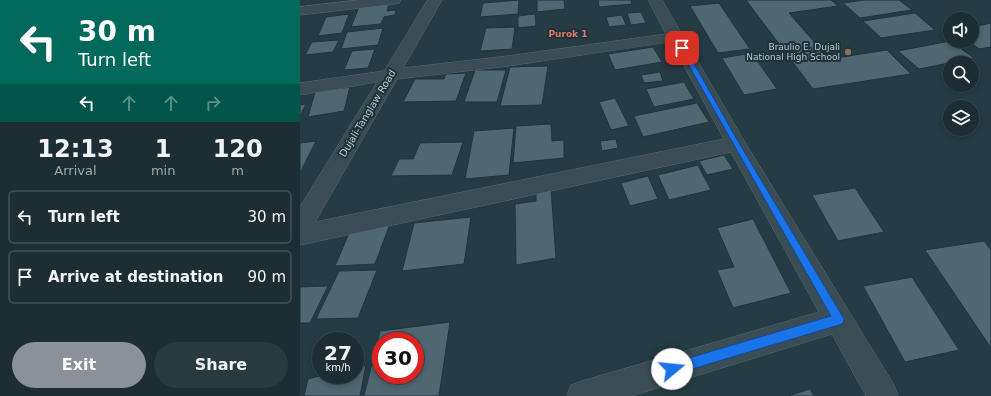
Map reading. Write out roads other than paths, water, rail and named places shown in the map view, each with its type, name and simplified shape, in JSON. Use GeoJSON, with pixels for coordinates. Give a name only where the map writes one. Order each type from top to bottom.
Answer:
{"type":"FeatureCollection","features":[{"type":"Feature","properties":{"kind":"street"},"geometry":{"type":"LineString","coordinates":[[300,11],[394,0]]}},
{"type":"Feature","properties":{"kind":"street","name":"Dujali-Tanglaw Road"},"geometry":{"type":"LineString","coordinates":[[300,227],[389,75],[435,0]]}},
{"type":"Feature","properties":{"kind":"street"},"geometry":{"type":"LineString","coordinates":[[655,0],[736,144],[883,396]]}},
{"type":"Feature","properties":{"kind":"street"},"geometry":{"type":"LineString","coordinates":[[300,90],[389,75],[508,61],[676,37]]}},
{"type":"Feature","properties":{"kind":"street"},"geometry":{"type":"LineString","coordinates":[[300,235],[736,144]]}},
{"type":"Feature","properties":{"kind":"street"},"geometry":{"type":"LineString","coordinates":[[582,396],[839,319]]}},
{"type":"Feature","properties":{"kind":"place","name":"Braulio E. Dujali National High School"},"geometry":{"type":"Point","coordinates":[848,52]}},
{"type":"Feature","properties":{"kind":"district","name":"Purok 1"},"geometry":{"type":"Point","coordinates":[568,34]}}]}
